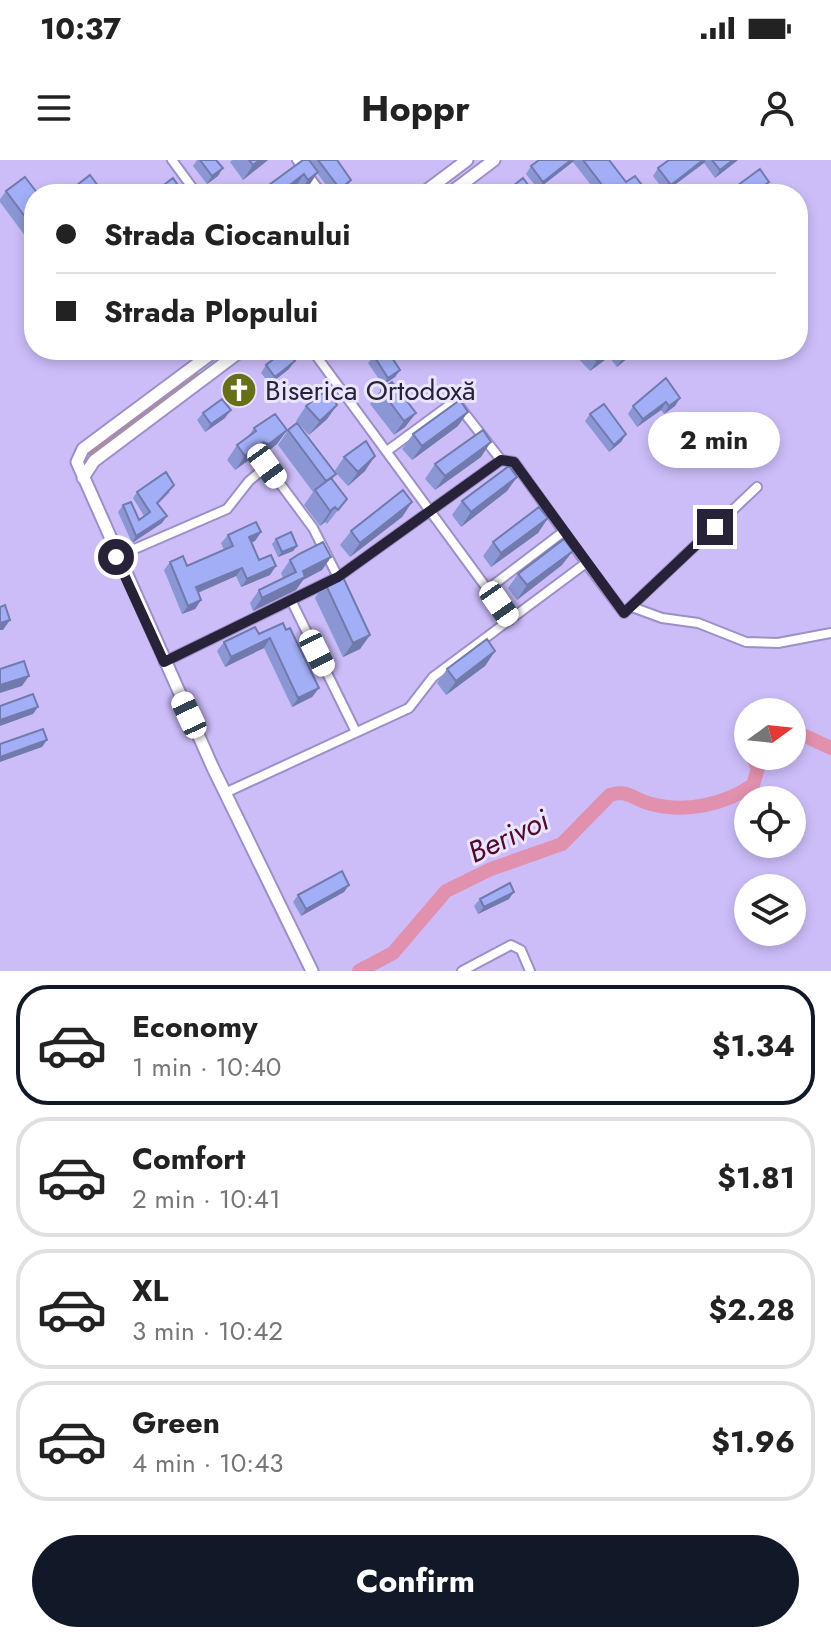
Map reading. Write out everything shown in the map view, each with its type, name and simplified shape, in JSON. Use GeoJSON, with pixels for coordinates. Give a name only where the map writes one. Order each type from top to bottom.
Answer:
{"type":"FeatureCollection","features":[{"type":"Feature","properties":{"kind":"main road"},"geometry":{"type":"LineString","coordinates":[[432,184],[452,164],[467,160]]}},
{"type":"Feature","properties":{"kind":"main road"},"geometry":{"type":"LineString","coordinates":[[462,184],[494,160]]}},
{"type":"Feature","properties":{"kind":"main road"},"geometry":{"type":"LineString","coordinates":[[203,360],[83,449],[77,462],[164,662],[312,970]]}},
{"type":"Feature","properties":{"kind":"main road"},"geometry":{"type":"LineString","coordinates":[[83,478],[90,463],[229,360]]}},
{"type":"Feature","properties":{"kind":"main road"},"geometry":{"type":"LineString","coordinates":[[197,365],[206,377]]}},
{"type":"Feature","properties":{"kind":"street"},"geometry":{"type":"LineString","coordinates":[[172,160],[190,184]]}},
{"type":"Feature","properties":{"kind":"street"},"geometry":{"type":"LineString","coordinates":[[297,160],[314,184]]}},
{"type":"Feature","properties":{"kind":"street"},"geometry":{"type":"LineString","coordinates":[[319,360],[510,620]]}},
{"type":"Feature","properties":{"kind":"street"},"geometry":{"type":"LineString","coordinates":[[387,451],[455,401],[501,460],[514,462],[624,613],[757,487]]}},
{"type":"Feature","properties":{"kind":"street"},"geometry":{"type":"LineString","coordinates":[[164,662],[338,577],[501,460]]}},
{"type":"Feature","properties":{"kind":"street"},"geometry":{"type":"LineString","coordinates":[[116,557],[227,509],[249,481],[267,466],[313,528],[338,577]]}},
{"type":"Feature","properties":{"kind":"street"},"geometry":{"type":"LineString","coordinates":[[488,589],[563,532]]}},
{"type":"Feature","properties":{"kind":"street"},"geometry":{"type":"LineString","coordinates":[[225,793],[409,708],[433,677],[586,563]]}},
{"type":"Feature","properties":{"kind":"street"},"geometry":{"type":"LineString","coordinates":[[291,600],[356,732]]}},
{"type":"Feature","properties":{"kind":"street"},"geometry":{"type":"LineString","coordinates":[[632,607],[662,618],[698,623],[746,642],[778,643],[831,633]]}},
{"type":"Feature","properties":{"kind":"street"},"geometry":{"type":"LineString","coordinates":[[463,971],[490,953],[515,946],[530,971]]}},
{"type":"Feature","properties":{"kind":"shaded area"},"geometry":{"type":"Polygon","coordinates":[[[196,372],[200,375],[91,456],[87,454],[86,451],[196,372]]]}},
{"type":"Feature","properties":{"kind":"building"},"geometry":{"type":"Polygon","coordinates":[[[200,160],[216,160],[223,168],[212,176],[200,160]]]}},
{"type":"Feature","properties":{"kind":"building"},"geometry":{"type":"Polygon","coordinates":[[[303,160],[309,160],[318,172],[308,180],[304,174],[291,184],[270,184],[303,160]]]}},
{"type":"Feature","properties":{"kind":"building"},"geometry":{"type":"Polygon","coordinates":[[[318,160],[337,160],[351,180],[346,184],[336,184],[318,160]]]}},
{"type":"Feature","properties":{"kind":"building"},"geometry":{"type":"Polygon","coordinates":[[[539,160],[571,160],[543,182],[531,166],[539,160]]]}},
{"type":"Feature","properties":{"kind":"building"},"geometry":{"type":"Polygon","coordinates":[[[583,160],[609,160],[626,182],[635,176],[641,184],[601,184],[583,160]]]}},
{"type":"Feature","properties":{"kind":"building"},"geometry":{"type":"Polygon","coordinates":[[[669,160],[703,160],[672,184],[658,168],[669,160]]]}},
{"type":"Feature","properties":{"kind":"building"},"geometry":{"type":"Polygon","coordinates":[[[712,160],[733,160],[720,170],[712,160]]]}},
{"type":"Feature","properties":{"kind":"building"},"geometry":{"type":"Polygon","coordinates":[[[760,169],[769,182],[766,184],[740,184],[760,169]]]}},
{"type":"Feature","properties":{"kind":"building"},"geometry":{"type":"Polygon","coordinates":[[[90,175],[97,184],[78,184],[90,175]]]}},
{"type":"Feature","properties":{"kind":"building"},"geometry":{"type":"Polygon","coordinates":[[[25,177],[30,184],[24,184],[24,215],[6,191],[25,177]]]}},
{"type":"Feature","properties":{"kind":"building"},"geometry":{"type":"Polygon","coordinates":[[[272,360],[295,361],[275,377],[266,365],[272,360]]]}},
{"type":"Feature","properties":{"kind":"building"},"geometry":{"type":"Polygon","coordinates":[[[377,360],[394,360],[400,370],[388,378],[377,360]]]}},
{"type":"Feature","properties":{"kind":"building"},"geometry":{"type":"Polygon","coordinates":[[[666,378],[680,398],[669,406],[666,402],[643,419],[633,406],[666,378]]]}},
{"type":"Feature","properties":{"kind":"building"},"geometry":{"type":"Polygon","coordinates":[[[392,382],[416,413],[404,421],[381,390],[392,382]]]}},
{"type":"Feature","properties":{"kind":"building"},"geometry":{"type":"Polygon","coordinates":[[[328,389],[337,405],[320,421],[306,406],[328,389]]]}},
{"type":"Feature","properties":{"kind":"building"},"geometry":{"type":"Polygon","coordinates":[[[222,399],[231,410],[211,424],[203,413],[222,399]]]}},
{"type":"Feature","properties":{"kind":"building"},"geometry":{"type":"Polygon","coordinates":[[[460,400],[468,412],[422,446],[413,434],[460,400]]]}},
{"type":"Feature","properties":{"kind":"building"},"geometry":{"type":"Polygon","coordinates":[[[604,404],[626,434],[614,445],[590,414],[604,404]]]}},
{"type":"Feature","properties":{"kind":"building"},"geometry":{"type":"Polygon","coordinates":[[[275,414],[287,430],[269,444],[263,442],[245,456],[237,445],[256,431],[254,428],[275,414]]]}},
{"type":"Feature","properties":{"kind":"building"},"geometry":{"type":"Polygon","coordinates":[[[297,423],[336,474],[326,481],[288,430],[297,423]]]}},
{"type":"Feature","properties":{"kind":"building"},"geometry":{"type":"Polygon","coordinates":[[[483,430],[491,442],[445,476],[435,464],[483,430]]]}},
{"type":"Feature","properties":{"kind":"building"},"geometry":{"type":"Polygon","coordinates":[[[366,441],[375,456],[358,472],[344,457],[366,441]]]}},
{"type":"Feature","properties":{"kind":"building"},"geometry":{"type":"Polygon","coordinates":[[[509,466],[517,477],[471,512],[462,501],[509,466]]]}},
{"type":"Feature","properties":{"kind":"building"},"geometry":{"type":"Polygon","coordinates":[[[166,472],[174,485],[157,503],[167,516],[136,536],[123,505],[131,502],[139,520],[150,512],[137,492],[166,472]]]}},
{"type":"Feature","properties":{"kind":"building"},"geometry":{"type":"Polygon","coordinates":[[[331,478],[347,499],[338,510],[335,507],[330,511],[315,490],[331,478]]]}},
{"type":"Feature","properties":{"kind":"building"},"geometry":{"type":"Polygon","coordinates":[[[403,490],[412,502],[360,543],[351,531],[403,490]]]}},
{"type":"Feature","properties":{"kind":"building"},"geometry":{"type":"Polygon","coordinates":[[[539,507],[548,518],[501,553],[493,542],[539,507]]]}},
{"type":"Feature","properties":{"kind":"building"},"geometry":{"type":"Polygon","coordinates":[[[256,522],[261,532],[249,537],[259,560],[271,555],[276,566],[247,579],[242,568],[196,587],[201,600],[188,606],[170,562],[183,556],[187,566],[233,546],[228,535],[256,522]]]}},
{"type":"Feature","properties":{"kind":"building"},"geometry":{"type":"Polygon","coordinates":[[[291,532],[297,546],[282,552],[276,539],[291,532]]]}},
{"type":"Feature","properties":{"kind":"building"},"geometry":{"type":"Polygon","coordinates":[[[564,539],[573,551],[527,585],[518,574],[564,539]]]}},
{"type":"Feature","properties":{"kind":"building"},"geometry":{"type":"Polygon","coordinates":[[[323,542],[331,557],[303,571],[305,577],[262,598],[259,590],[296,572],[290,560],[323,542]]]}},
{"type":"Feature","properties":{"kind":"building"},"geometry":{"type":"Polygon","coordinates":[[[342,575],[370,635],[353,643],[325,583],[342,575]]]}},
{"type":"Feature","properties":{"kind":"building"},"geometry":{"type":"Polygon","coordinates":[[[5,605],[10,620],[0,623],[0,607],[5,605]]]}},
{"type":"Feature","properties":{"kind":"building"},"geometry":{"type":"Polygon","coordinates":[[[283,623],[286,630],[290,628],[319,688],[298,698],[270,638],[231,657],[224,642],[255,627],[259,634],[283,623]]]}},
{"type":"Feature","properties":{"kind":"building"},"geometry":{"type":"Polygon","coordinates":[[[487,639],[495,651],[456,681],[447,669],[487,639]]]}},
{"type":"Feature","properties":{"kind":"building"},"geometry":{"type":"Polygon","coordinates":[[[24,661],[29,676],[0,685],[0,669],[24,661]]]}},
{"type":"Feature","properties":{"kind":"building"},"geometry":{"type":"Polygon","coordinates":[[[33,694],[38,707],[0,720],[0,706],[33,694]]]}},
{"type":"Feature","properties":{"kind":"building"},"geometry":{"type":"Polygon","coordinates":[[[43,729],[47,740],[0,757],[0,744],[43,729]]]}},
{"type":"Feature","properties":{"kind":"building"},"geometry":{"type":"Polygon","coordinates":[[[342,871],[349,885],[306,909],[298,895],[342,871]]]}},
{"type":"Feature","properties":{"kind":"building"},"geometry":{"type":"Polygon","coordinates":[[[510,883],[514,892],[484,907],[480,899],[510,883]]]}},
{"type":"Feature","properties":{"kind":"waterway","name":"Berivoi"},"geometry":{"type":"LineString","coordinates":[[806,736],[831,748]]}},
{"type":"Feature","properties":{"kind":"waterway","name":"Berivoi"},"geometry":{"type":"LineString","coordinates":[[359,971],[393,953],[446,891],[491,869],[562,844],[610,795],[626,794],[664,807],[704,805],[730,798],[753,785],[757,770]]}},
{"type":"Feature","properties":{"kind":"place","name":"Biserica Ortodoxă"},"geometry":{"type":"Point","coordinates":[239,390]}},
{"type":"Feature","properties":{"kind":"route"},"geometry":{"type":"LineString","coordinates":[[116,557],[164,662],[338,577],[501,460],[514,462],[624,613],[715,527]]}}]}
